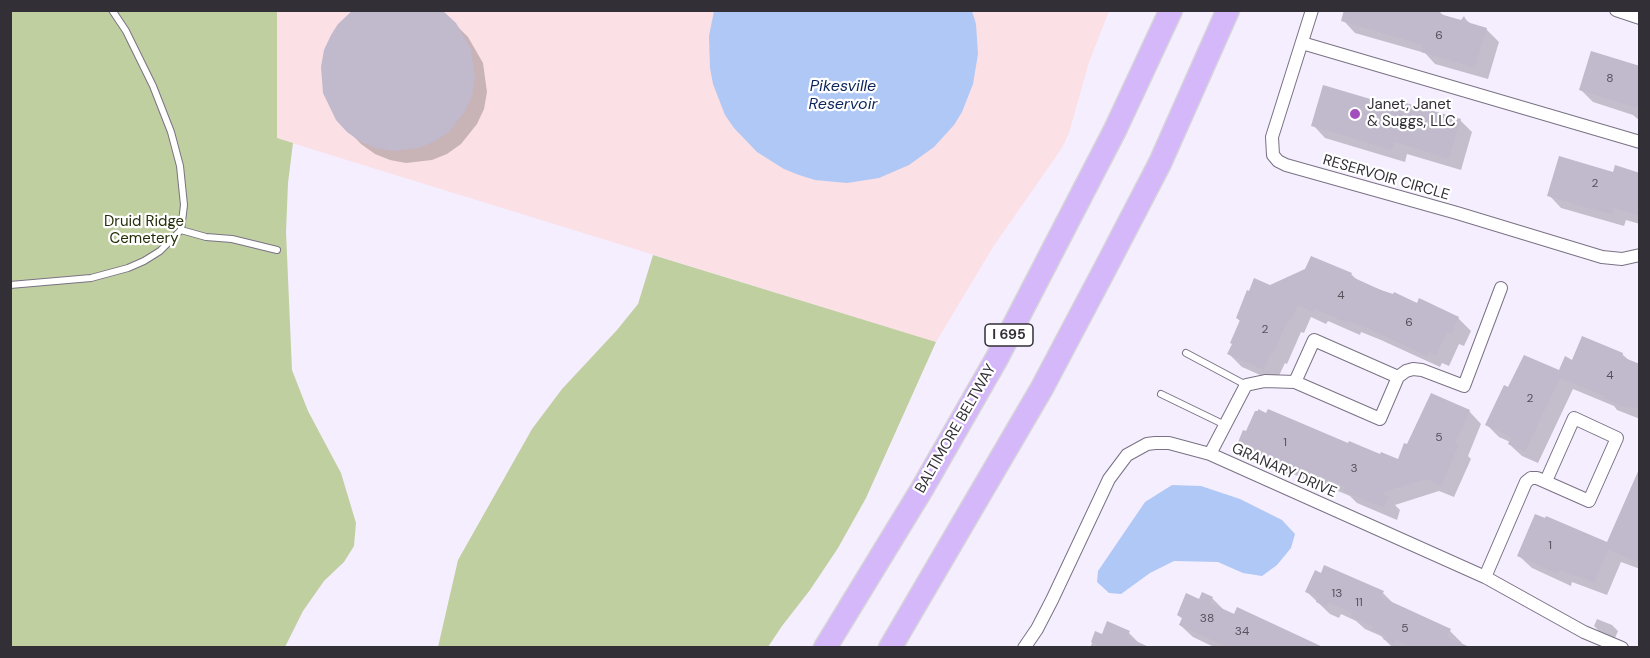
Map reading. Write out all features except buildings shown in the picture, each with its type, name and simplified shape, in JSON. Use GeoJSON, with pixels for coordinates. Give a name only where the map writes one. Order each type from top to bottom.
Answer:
{"type":"FeatureCollection","features":[{"type":"Feature","properties":{"kind":"highway","name":"BALTIMORE BELTWAY"},"geometry":{"type":"LineString","coordinates":[[825,648],[922,489],[997,358],[1110,140],[1171,10]]}},
{"type":"Feature","properties":{"kind":"highway"},"geometry":{"type":"LineString","coordinates":[[890,648],[1036,398],[1102,276],[1160,163],[1227,16]]}},
{"type":"Feature","properties":{"kind":"street","name":"RESERVOIR CIRCLE"},"geometry":{"type":"LineString","coordinates":[[1312,10],[1272,137],[1273,155],[1278,161],[1602,257],[1622,260],[1640,255]]}},
{"type":"Feature","properties":{"kind":"street"},"geometry":{"type":"LineString","coordinates":[[1616,10],[1640,18]]}},
{"type":"Feature","properties":{"kind":"street"},"geometry":{"type":"LineString","coordinates":[[1302,43],[1640,142]]}},
{"type":"Feature","properties":{"kind":"street"},"geometry":{"type":"LineString","coordinates":[[1210,454],[1246,385],[1265,381],[1296,382],[1380,419],[1398,377],[1406,371],[1422,370],[1464,386],[1501,288]]}},
{"type":"Feature","properties":{"kind":"street"},"geometry":{"type":"LineString","coordinates":[[1296,382],[1314,340],[1398,377]]}},
{"type":"Feature","properties":{"kind":"street"},"geometry":{"type":"LineString","coordinates":[[1485,577],[1526,482],[1531,478],[1538,478],[1545,482],[1589,501],[1617,438],[1574,418],[1545,482]]}},
{"type":"Feature","properties":{"kind":"street","name":"GRANARY DRIVE"},"geometry":{"type":"LineString","coordinates":[[1024,648],[1037,629],[1109,479],[1118,465],[1136,450],[1155,442],[1169,443],[1210,454],[1485,577],[1584,632],[1622,648]]}},
{"type":"Feature","properties":{"kind":"lane"},"geometry":{"type":"LineString","coordinates":[[10,285],[91,278],[128,268],[160,250],[181,230],[184,205],[180,166],[171,132],[149,78],[126,31],[112,10]]}},
{"type":"Feature","properties":{"kind":"lane"},"geometry":{"type":"LineString","coordinates":[[181,230],[206,237],[232,238],[277,250]]}},
{"type":"Feature","properties":{"kind":"lane"},"geometry":{"type":"LineString","coordinates":[[1186,353],[1246,385]]}},
{"type":"Feature","properties":{"kind":"lane"},"geometry":{"type":"LineString","coordinates":[[1161,394],[1225,425]]}},
{"type":"Feature","properties":{"kind":"shaded area"},"geometry":{"type":"Polygon","coordinates":[[[255,11],[1109,11],[1089,62],[1069,133],[1062,148],[993,247],[936,342],[253,131],[255,11]]]}},
{"type":"Feature","properties":{"kind":"green space","name":"Druid Ridge Cemetery"},"geometry":{"type":"Polygon","coordinates":[[[10,11],[277,11],[277,138],[293,143],[288,183],[286,232],[292,370],[308,411],[341,473],[356,523],[354,546],[344,562],[324,581],[303,611],[285,647],[11,647],[10,11]]]}},
{"type":"Feature","properties":{"kind":"green space"},"geometry":{"type":"Polygon","coordinates":[[[653,255],[936,342],[866,498],[838,548],[768,647],[438,647],[458,560],[532,429],[562,389],[638,304],[653,255]]]}},
{"type":"Feature","properties":{"kind":"water","name":"Pikesville Reservoir"},"geometry":{"type":"Polygon","coordinates":[[[714,11],[972,11],[976,24],[978,54],[973,84],[954,125],[934,147],[909,165],[879,178],[847,183],[815,180],[784,169],[757,152],[725,115],[713,84],[710,68],[709,36],[714,11]]]}},
{"type":"Feature","properties":{"kind":"water"},"geometry":{"type":"Polygon","coordinates":[[[1172,485],[1201,486],[1240,499],[1282,520],[1295,534],[1291,548],[1277,565],[1262,576],[1243,573],[1218,562],[1174,561],[1150,573],[1121,594],[1109,593],[1097,582],[1098,571],[1145,502],[1172,485]]]}},
{"type":"Feature","properties":{"kind":"place","name":"Janet, Janet & Suggs, LLC"},"geometry":{"type":"Point","coordinates":[1355,114]}}]}
